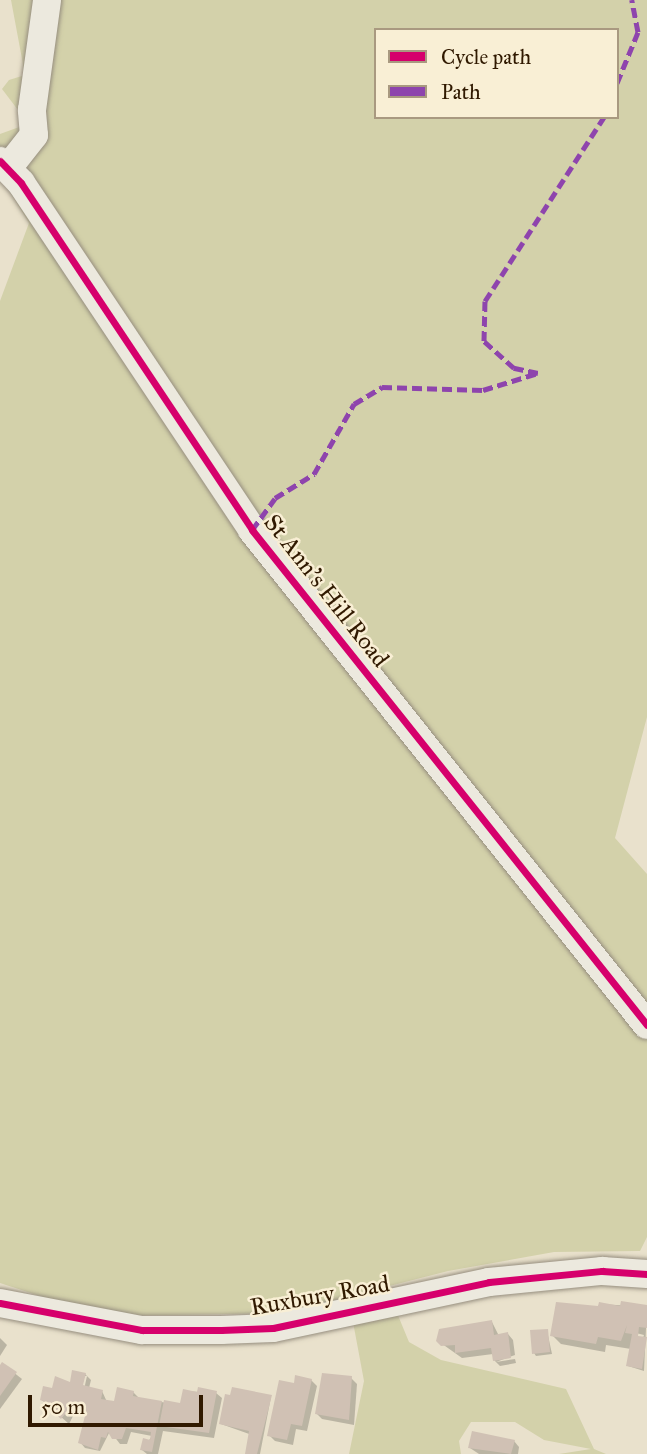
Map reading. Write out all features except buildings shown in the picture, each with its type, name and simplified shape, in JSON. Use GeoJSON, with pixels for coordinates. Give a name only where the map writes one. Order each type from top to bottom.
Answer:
{"type":"FeatureCollection","features":[{"type":"Feature","properties":{"kind":"street"},"geometry":{"type":"LineString","coordinates":[[4,165],[34,135],[32,110],[47,0]]}},
{"type":"Feature","properties":{"kind":"street","name":"St Ann's Hill Road"},"geometry":{"type":"LineString","coordinates":[[4,165],[252,530],[647,1025]]}},
{"type":"Feature","properties":{"kind":"street","name":"Ruxbury Road"},"geometry":{"type":"LineString","coordinates":[[0,1303],[142,1330],[221,1331],[273,1328],[489,1282],[602,1271],[647,1274]]}},
{"type":"Feature","properties":{"kind":"shaded area"},"geometry":{"type":"Polygon","coordinates":[[[11,0],[647,0],[647,717],[615,838],[647,874],[647,1237],[640,1251],[554,1252],[448,1271],[284,1313],[101,1316],[0,1283],[0,301],[29,223],[0,176],[0,134],[22,126],[18,110],[2,89],[9,80],[25,75],[11,0]]]}},
{"type":"Feature","properties":{"kind":"shaded area"},"geometry":{"type":"Polygon","coordinates":[[[397,1313],[409,1342],[441,1360],[566,1389],[594,1449],[606,1454],[559,1454],[591,1449],[544,1440],[515,1422],[471,1422],[459,1441],[461,1454],[349,1454],[364,1381],[353,1322],[397,1313]]]}},
{"type":"Feature","properties":{"kind":"marked path"},"geometry":{"type":"LineString","coordinates":[[619,78],[638,32],[632,0]]}},
{"type":"Feature","properties":{"kind":"marked path"},"geometry":{"type":"LineString","coordinates":[[252,530],[275,498],[314,474],[354,404],[382,387],[483,390],[538,373],[514,368],[484,341],[485,301],[603,119]]}},
{"type":"Feature","properties":{"kind":"cycle path"},"geometry":{"type":"LineString","coordinates":[[0,161],[21,183],[252,530],[647,1025]]}},
{"type":"Feature","properties":{"kind":"cycle path"},"geometry":{"type":"LineString","coordinates":[[0,1303],[142,1330],[273,1328],[489,1282],[602,1271],[647,1274]]}}]}
